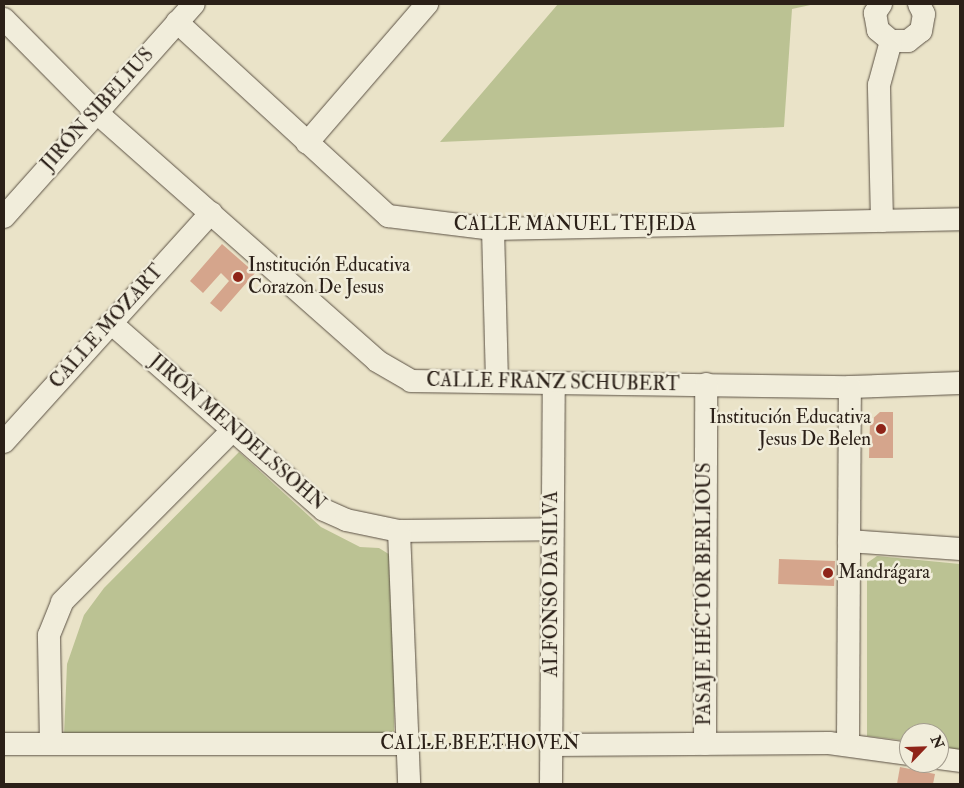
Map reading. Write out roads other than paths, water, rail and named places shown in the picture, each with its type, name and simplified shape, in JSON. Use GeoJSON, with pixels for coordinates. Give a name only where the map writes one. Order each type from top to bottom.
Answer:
{"type":"FeatureCollection","features":[{"type":"Feature","properties":{"kind":"street","name":"JIRÓN SIBELIUS"},"geometry":{"type":"LineString","coordinates":[[4,217],[194,4]]}},
{"type":"Feature","properties":{"kind":"street"},"geometry":{"type":"LineString","coordinates":[[306,143],[427,4]]}},
{"type":"Feature","properties":{"kind":"street"},"geometry":{"type":"LineString","coordinates":[[881,4],[875,13],[878,30],[891,41],[908,41],[921,30],[924,14],[918,4]]}},
{"type":"Feature","properties":{"kind":"street","name":"CALLE FRANZ SCHUBERT"},"geometry":{"type":"LineString","coordinates":[[4,19],[96,112],[386,366],[411,381],[850,387],[960,382]]}},
{"type":"Feature","properties":{"kind":"street","name":"CALLE MANUEL TEJEDA"},"geometry":{"type":"LineString","coordinates":[[177,22],[306,143],[388,216],[493,228],[960,219]]}},
{"type":"Feature","properties":{"kind":"street"},"geometry":{"type":"LineString","coordinates":[[882,221],[879,85],[891,41]]}},
{"type":"Feature","properties":{"kind":"street","name":"CALLE MOZART"},"geometry":{"type":"LineString","coordinates":[[4,442],[211,213]]}},
{"type":"Feature","properties":{"kind":"street"},"geometry":{"type":"LineString","coordinates":[[493,228],[497,382]]}},
{"type":"Feature","properties":{"kind":"street","name":"JIRÓN MENDELSSOHN"},"geometry":{"type":"LineString","coordinates":[[111,324],[324,510],[346,520],[399,530],[552,529]]}},
{"type":"Feature","properties":{"kind":"street","name":"ALFONSO DA SILVA"},"geometry":{"type":"LineString","coordinates":[[551,784],[554,383]]}},
{"type":"Feature","properties":{"kind":"street","name":"PASAJE HÉCTOR BERLIOUS"},"geometry":{"type":"LineString","coordinates":[[705,744],[706,384]]}},
{"type":"Feature","properties":{"kind":"street"},"geometry":{"type":"LineString","coordinates":[[848,746],[850,387]]}},
{"type":"Feature","properties":{"kind":"street"},"geometry":{"type":"LineString","coordinates":[[50,744],[49,635],[62,602],[233,430]]}},
{"type":"Feature","properties":{"kind":"street"},"geometry":{"type":"LineString","coordinates":[[399,530],[409,744],[409,784]]}},
{"type":"Feature","properties":{"kind":"street"},"geometry":{"type":"LineString","coordinates":[[849,541],[960,549]]}},
{"type":"Feature","properties":{"kind":"street","name":"CALLE BEETHOVEN"},"geometry":{"type":"LineString","coordinates":[[4,744],[409,744]]}},
{"type":"Feature","properties":{"kind":"street","name":"CALLE BEETHOVEN"},"geometry":{"type":"LineString","coordinates":[[552,744],[848,746],[899,753]]}},
{"type":"Feature","properties":{"kind":"place","name":"Institución Educativa Corazon De Jesus"},"geometry":{"type":"Point","coordinates":[238,277]}},
{"type":"Feature","properties":{"kind":"place","name":"Institución Educativa Jesus De Belen"},"geometry":{"type":"Point","coordinates":[881,429]}},
{"type":"Feature","properties":{"kind":"place","name":"Mandrágara"},"geometry":{"type":"Point","coordinates":[828,573]}}]}
